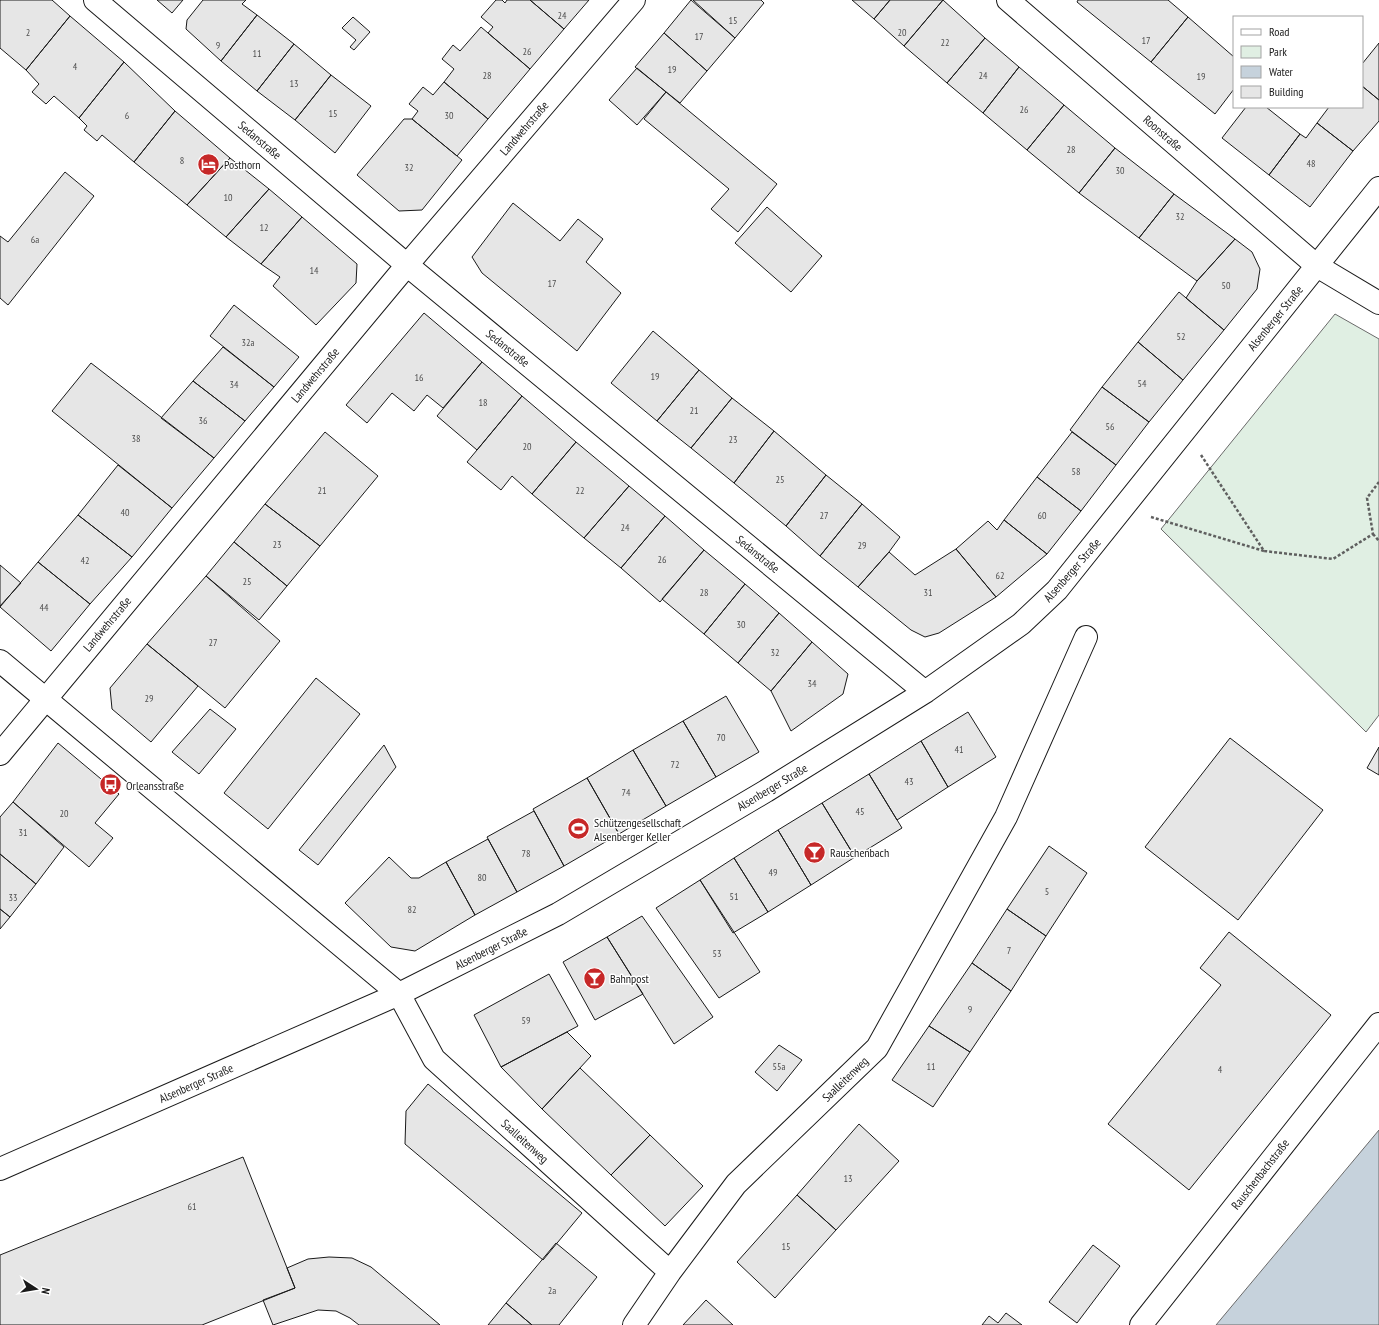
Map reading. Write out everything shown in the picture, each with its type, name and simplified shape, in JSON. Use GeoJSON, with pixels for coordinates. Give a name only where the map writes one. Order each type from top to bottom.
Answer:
{"type":"FeatureCollection","features":[{"type":"Feature","properties":{"kind":"street","name":"Sedanstraße"},"geometry":{"type":"LineString","coordinates":[[95,0],[407,264],[925,692]]}},
{"type":"Feature","properties":{"kind":"street","name":"Landwehrstraße"},"geometry":{"type":"LineString","coordinates":[[0,754],[407,264],[634,0]]}},
{"type":"Feature","properties":{"kind":"street","name":"Roonstraße"},"geometry":{"type":"LineString","coordinates":[[1008,0],[1317,266]]}},
{"type":"Feature","properties":{"kind":"street","name":"Alsenberger Straße"},"geometry":{"type":"LineString","coordinates":[[0,1169],[400,994],[558,914],[766,791],[925,692],[1021,624],[1057,590],[1124,509],[1379,188]]}},
{"type":"Feature","properties":{"kind":"street"},"geometry":{"type":"LineString","coordinates":[[1317,266],[1379,302]]}},
{"type":"Feature","properties":{"kind":"street","name":"Saalleitenweg"},"geometry":{"type":"LineString","coordinates":[[634,1325],[670,1272],[736,1184],[877,1048],[1006,817],[1086,637]]}},
{"type":"Feature","properties":{"kind":"street"},"geometry":{"type":"LineString","coordinates":[[0,661],[400,994]]}},
{"type":"Feature","properties":{"kind":"street","name":"Saalleitenweg"},"geometry":{"type":"LineString","coordinates":[[400,994],[434,1059],[670,1272]]}},
{"type":"Feature","properties":{"kind":"street","name":"Rauschenbachstraße"},"geometry":{"type":"LineString","coordinates":[[1141,1325],[1379,1024]]}},
{"type":"Feature","properties":{"kind":"path"},"geometry":{"type":"LineString","coordinates":[[1186,431],[1264,551]]}},
{"type":"Feature","properties":{"kind":"path"},"geometry":{"type":"LineString","coordinates":[[1379,482],[1367,498],[1373,534],[1379,541]]}},
{"type":"Feature","properties":{"kind":"path"},"geometry":{"type":"LineString","coordinates":[[1124,509],[1264,551],[1333,559],[1373,534]]}},
{"type":"Feature","properties":{"kind":"green space"},"geometry":{"type":"Polygon","coordinates":[[[1335,314],[1379,339],[1379,715],[1366,732],[1161,529],[1335,314]]]}},
{"type":"Feature","properties":{"kind":"water"},"geometry":{"type":"Polygon","coordinates":[[[1379,1130],[1379,1325],[1216,1325],[1379,1130]]]}},
{"type":"Feature","properties":{"kind":"building"},"geometry":{"type":"Polygon","coordinates":[[[0,0],[52,0],[70,16],[26,70],[0,48],[0,0]]]}},
{"type":"Feature","properties":{"kind":"building"},"geometry":{"type":"Polygon","coordinates":[[[157,0],[183,0],[172,13],[157,0]]]}},
{"type":"Feature","properties":{"kind":"building"},"geometry":{"type":"Polygon","coordinates":[[[203,0],[246,0],[242,4],[257,15],[221,61],[186,29],[187,20],[203,0]]]}},
{"type":"Feature","properties":{"kind":"building"},"geometry":{"type":"Polygon","coordinates":[[[496,0],[502,0],[505,3],[507,0],[530,0],[564,29],[530,69],[488,33],[493,27],[481,17],[496,0]]]}},
{"type":"Feature","properties":{"kind":"building"},"geometry":{"type":"Polygon","coordinates":[[[530,0],[589,0],[564,29],[530,0]]]}},
{"type":"Feature","properties":{"kind":"building"},"geometry":{"type":"Polygon","coordinates":[[[691,0],[735,38],[707,71],[664,33],[691,0]]]}},
{"type":"Feature","properties":{"kind":"building"},"geometry":{"type":"Polygon","coordinates":[[[693,0],[761,0],[764,3],[735,38],[693,0]]]}},
{"type":"Feature","properties":{"kind":"building"},"geometry":{"type":"Polygon","coordinates":[[[852,0],[890,0],[874,19],[852,0]]]}},
{"type":"Feature","properties":{"kind":"building"},"geometry":{"type":"Polygon","coordinates":[[[890,0],[943,0],[904,46],[874,19],[890,0]]]}},
{"type":"Feature","properties":{"kind":"building"},"geometry":{"type":"Polygon","coordinates":[[[943,0],[985,38],[947,83],[904,46],[943,0]]]}},
{"type":"Feature","properties":{"kind":"building"},"geometry":{"type":"Polygon","coordinates":[[[1078,0],[1168,0],[1188,17],[1151,62],[1077,2],[1078,0]]]}},
{"type":"Feature","properties":{"kind":"building"},"geometry":{"type":"Polygon","coordinates":[[[257,15],[294,44],[257,91],[221,61],[257,15]]]}},
{"type":"Feature","properties":{"kind":"building"},"geometry":{"type":"Polygon","coordinates":[[[70,16],[124,62],[79,118],[54,96],[46,104],[32,92],[39,84],[26,70],[70,16]]]}},
{"type":"Feature","properties":{"kind":"building"},"geometry":{"type":"Polygon","coordinates":[[[353,17],[370,32],[354,50],[350,47],[356,40],[342,28],[353,17]]]}},
{"type":"Feature","properties":{"kind":"building"},"geometry":{"type":"Polygon","coordinates":[[[1188,17],[1233,56],[1233,90],[1215,114],[1151,62],[1188,17]]]}},
{"type":"Feature","properties":{"kind":"building"},"geometry":{"type":"Polygon","coordinates":[[[481,27],[530,69],[488,119],[444,82],[454,69],[442,59],[453,45],[460,51],[481,27]]]}},
{"type":"Feature","properties":{"kind":"building"},"geometry":{"type":"Polygon","coordinates":[[[664,33],[707,71],[680,103],[635,67],[664,33]]]}},
{"type":"Feature","properties":{"kind":"building"},"geometry":{"type":"Polygon","coordinates":[[[985,38],[1019,67],[983,113],[947,83],[985,38]]]}},
{"type":"Feature","properties":{"kind":"building"},"geometry":{"type":"Polygon","coordinates":[[[1379,43],[1379,100],[1363,87],[1363,63],[1379,43]]]}},
{"type":"Feature","properties":{"kind":"building"},"geometry":{"type":"Polygon","coordinates":[[[294,44],[331,75],[295,120],[257,91],[294,44]]]}},
{"type":"Feature","properties":{"kind":"building"},"geometry":{"type":"Polygon","coordinates":[[[124,62],[175,111],[134,162],[102,135],[97,141],[84,130],[87,126],[79,118],[124,62]]]}},
{"type":"Feature","properties":{"kind":"building"},"geometry":{"type":"Polygon","coordinates":[[[1019,67],[1064,105],[1027,150],[983,113],[1019,67]]]}},
{"type":"Feature","properties":{"kind":"building"},"geometry":{"type":"Polygon","coordinates":[[[637,68],[666,92],[637,125],[609,100],[637,68]]]}},
{"type":"Feature","properties":{"kind":"building"},"geometry":{"type":"Polygon","coordinates":[[[331,75],[371,106],[335,153],[295,120],[331,75]]]}},
{"type":"Feature","properties":{"kind":"building"},"geometry":{"type":"Polygon","coordinates":[[[444,82],[488,119],[457,156],[412,119],[418,111],[409,104],[423,87],[433,95],[444,82]]]}},
{"type":"Feature","properties":{"kind":"building"},"geometry":{"type":"Polygon","coordinates":[[[1363,87],[1379,100],[1379,121],[1353,151],[1317,123],[1328,108],[1363,108],[1363,87]]]}},
{"type":"Feature","properties":{"kind":"building"},"geometry":{"type":"Polygon","coordinates":[[[666,92],[777,184],[738,232],[711,209],[729,189],[644,119],[666,92]]]}},
{"type":"Feature","properties":{"kind":"building"},"geometry":{"type":"Polygon","coordinates":[[[1064,105],[1115,148],[1079,193],[1027,150],[1064,105]]]}},
{"type":"Feature","properties":{"kind":"building"},"geometry":{"type":"Polygon","coordinates":[[[1245,108],[1267,108],[1300,134],[1269,175],[1222,138],[1245,108]]]}},
{"type":"Feature","properties":{"kind":"building"},"geometry":{"type":"Polygon","coordinates":[[[175,111],[230,158],[187,205],[134,162],[175,111]]]}},
{"type":"Feature","properties":{"kind":"building"},"geometry":{"type":"Polygon","coordinates":[[[404,119],[412,119],[462,160],[422,210],[399,211],[357,175],[404,119]]]}},
{"type":"Feature","properties":{"kind":"building"},"geometry":{"type":"Polygon","coordinates":[[[1317,123],[1353,151],[1310,207],[1269,175],[1300,134],[1306,138],[1317,123]]]}},
{"type":"Feature","properties":{"kind":"building"},"geometry":{"type":"Polygon","coordinates":[[[1115,148],[1174,194],[1139,238],[1079,193],[1115,148]]]}},
{"type":"Feature","properties":{"kind":"building"},"geometry":{"type":"Polygon","coordinates":[[[230,158],[269,189],[226,237],[187,205],[230,158]]]}},
{"type":"Feature","properties":{"kind":"building"},"geometry":{"type":"Polygon","coordinates":[[[65,172],[94,196],[8,305],[0,298],[0,236],[8,242],[65,172]]]}},
{"type":"Feature","properties":{"kind":"building"},"geometry":{"type":"Polygon","coordinates":[[[269,189],[302,217],[261,264],[226,237],[269,189]]]}},
{"type":"Feature","properties":{"kind":"building"},"geometry":{"type":"Polygon","coordinates":[[[1174,194],[1235,239],[1197,281],[1139,238],[1174,194]]]}},
{"type":"Feature","properties":{"kind":"building"},"geometry":{"type":"Polygon","coordinates":[[[513,203],[560,241],[578,219],[603,239],[586,262],[621,293],[577,351],[482,273],[472,257],[513,203]]]}},
{"type":"Feature","properties":{"kind":"building"},"geometry":{"type":"Polygon","coordinates":[[[767,207],[822,256],[791,292],[735,243],[767,207]]]}},
{"type":"Feature","properties":{"kind":"building"},"geometry":{"type":"Polygon","coordinates":[[[302,217],[357,264],[356,283],[316,325],[273,286],[280,277],[261,264],[302,217]]]}},
{"type":"Feature","properties":{"kind":"building"},"geometry":{"type":"Polygon","coordinates":[[[1235,239],[1252,252],[1260,269],[1257,289],[1224,330],[1186,298],[1197,281],[1235,239]]]}},
{"type":"Feature","properties":{"kind":"building"},"geometry":{"type":"Polygon","coordinates":[[[1179,292],[1224,330],[1183,380],[1138,342],[1179,292]]]}},
{"type":"Feature","properties":{"kind":"building"},"geometry":{"type":"Polygon","coordinates":[[[234,305],[299,357],[274,387],[210,336],[234,305]]]}},
{"type":"Feature","properties":{"kind":"building"},"geometry":{"type":"Polygon","coordinates":[[[424,313],[482,362],[443,408],[427,395],[414,411],[392,393],[367,423],[346,405],[424,313]]]}},
{"type":"Feature","properties":{"kind":"building"},"geometry":{"type":"Polygon","coordinates":[[[653,331],[699,370],[657,421],[611,383],[653,331]]]}},
{"type":"Feature","properties":{"kind":"building"},"geometry":{"type":"Polygon","coordinates":[[[1138,342],[1183,380],[1149,422],[1102,387],[1138,342]]]}},
{"type":"Feature","properties":{"kind":"building"},"geometry":{"type":"Polygon","coordinates":[[[223,347],[274,387],[245,421],[193,381],[223,347]]]}},
{"type":"Feature","properties":{"kind":"building"},"geometry":{"type":"Polygon","coordinates":[[[482,362],[522,396],[477,450],[437,416],[482,362]]]}},
{"type":"Feature","properties":{"kind":"building"},"geometry":{"type":"Polygon","coordinates":[[[91,363],[214,458],[172,508],[52,411],[91,363]]]}},
{"type":"Feature","properties":{"kind":"building"},"geometry":{"type":"Polygon","coordinates":[[[699,370],[732,398],[691,448],[657,421],[699,370]]]}},
{"type":"Feature","properties":{"kind":"building"},"geometry":{"type":"Polygon","coordinates":[[[193,381],[245,421],[214,458],[161,418],[193,381]]]}},
{"type":"Feature","properties":{"kind":"building"},"geometry":{"type":"Polygon","coordinates":[[[1102,387],[1149,422],[1116,465],[1070,430],[1102,387]]]}},
{"type":"Feature","properties":{"kind":"building"},"geometry":{"type":"Polygon","coordinates":[[[522,396],[576,442],[532,494],[512,476],[501,490],[467,462],[522,396]]]}},
{"type":"Feature","properties":{"kind":"building"},"geometry":{"type":"Polygon","coordinates":[[[732,398],[774,431],[734,483],[691,448],[732,398]]]}},
{"type":"Feature","properties":{"kind":"building"},"geometry":{"type":"Polygon","coordinates":[[[774,431],[826,475],[786,526],[734,483],[774,431]]]}},
{"type":"Feature","properties":{"kind":"building"},"geometry":{"type":"Polygon","coordinates":[[[325,432],[378,476],[320,546],[265,504],[325,432]]]}},
{"type":"Feature","properties":{"kind":"building"},"geometry":{"type":"Polygon","coordinates":[[[1072,432],[1116,465],[1081,511],[1037,477],[1072,432]]]}},
{"type":"Feature","properties":{"kind":"building"},"geometry":{"type":"Polygon","coordinates":[[[576,442],[629,486],[584,538],[532,494],[576,442]]]}},
{"type":"Feature","properties":{"kind":"building"},"geometry":{"type":"Polygon","coordinates":[[[118,465],[172,508],[132,557],[78,515],[118,465]]]}},
{"type":"Feature","properties":{"kind":"building"},"geometry":{"type":"Polygon","coordinates":[[[826,475],[862,504],[820,556],[786,526],[826,475]]]}},
{"type":"Feature","properties":{"kind":"building"},"geometry":{"type":"Polygon","coordinates":[[[1037,477],[1081,511],[1047,554],[1004,520],[1037,477]]]}},
{"type":"Feature","properties":{"kind":"building"},"geometry":{"type":"Polygon","coordinates":[[[629,486],[665,516],[621,568],[584,538],[629,486]]]}},
{"type":"Feature","properties":{"kind":"building"},"geometry":{"type":"Polygon","coordinates":[[[265,504],[320,546],[287,586],[234,542],[265,504]]]}},
{"type":"Feature","properties":{"kind":"building"},"geometry":{"type":"Polygon","coordinates":[[[862,504],[900,537],[889,552],[858,587],[820,556],[862,504]]]}},
{"type":"Feature","properties":{"kind":"building"},"geometry":{"type":"Polygon","coordinates":[[[78,515],[132,557],[90,604],[38,562],[78,515]]]}},
{"type":"Feature","properties":{"kind":"building"},"geometry":{"type":"Polygon","coordinates":[[[665,516],[704,550],[660,602],[621,568],[665,516]]]}},
{"type":"Feature","properties":{"kind":"building"},"geometry":{"type":"Polygon","coordinates":[[[1004,520],[1047,554],[996,597],[956,549],[988,521],[997,530],[1004,520]]]}},
{"type":"Feature","properties":{"kind":"building"},"geometry":{"type":"Polygon","coordinates":[[[234,542],[287,586],[259,620],[206,576],[234,542]]]}},
{"type":"Feature","properties":{"kind":"building"},"geometry":{"type":"Polygon","coordinates":[[[956,549],[996,597],[939,633],[925,637],[911,630],[858,587],[889,552],[915,575],[956,549]]]}},
{"type":"Feature","properties":{"kind":"building"},"geometry":{"type":"Polygon","coordinates":[[[704,550],[745,584],[704,634],[662,599],[704,550]]]}},
{"type":"Feature","properties":{"kind":"building"},"geometry":{"type":"Polygon","coordinates":[[[38,562],[90,604],[51,651],[0,607],[38,562]]]}},
{"type":"Feature","properties":{"kind":"building"},"geometry":{"type":"Polygon","coordinates":[[[0,565],[21,583],[0,606],[0,565]]]}},
{"type":"Feature","properties":{"kind":"building"},"geometry":{"type":"Polygon","coordinates":[[[206,576],[280,641],[225,708],[147,644],[206,576]]]}},
{"type":"Feature","properties":{"kind":"building"},"geometry":{"type":"Polygon","coordinates":[[[745,584],[779,613],[738,663],[704,634],[745,584]]]}},
{"type":"Feature","properties":{"kind":"building"},"geometry":{"type":"Polygon","coordinates":[[[779,613],[812,642],[771,691],[738,663],[779,613]]]}},
{"type":"Feature","properties":{"kind":"building"},"geometry":{"type":"Polygon","coordinates":[[[812,642],[848,674],[843,694],[791,731],[771,691],[812,642]]]}},
{"type":"Feature","properties":{"kind":"building"},"geometry":{"type":"Polygon","coordinates":[[[147,644],[198,686],[151,742],[112,709],[110,688],[147,644]]]}},
{"type":"Feature","properties":{"kind":"building"},"geometry":{"type":"Polygon","coordinates":[[[316,678],[360,714],[268,829],[224,793],[316,678]]]}},
{"type":"Feature","properties":{"kind":"building"},"geometry":{"type":"Polygon","coordinates":[[[726,696],[759,752],[716,777],[683,721],[726,696]]]}},
{"type":"Feature","properties":{"kind":"building"},"geometry":{"type":"Polygon","coordinates":[[[210,709],[236,729],[199,774],[172,752],[210,709]]]}},
{"type":"Feature","properties":{"kind":"building"},"geometry":{"type":"Polygon","coordinates":[[[968,712],[996,757],[948,787],[921,741],[968,712]]]}},
{"type":"Feature","properties":{"kind":"building"},"geometry":{"type":"Polygon","coordinates":[[[683,721],[716,777],[666,806],[633,750],[683,721]]]}},
{"type":"Feature","properties":{"kind":"building"},"geometry":{"type":"Polygon","coordinates":[[[1230,738],[1323,810],[1238,920],[1145,847],[1230,738]]]}},
{"type":"Feature","properties":{"kind":"building"},"geometry":{"type":"Polygon","coordinates":[[[921,741],[948,787],[897,820],[869,774],[921,741]]]}},
{"type":"Feature","properties":{"kind":"building"},"geometry":{"type":"Polygon","coordinates":[[[58,743],[119,794],[95,823],[113,838],[89,867],[13,802],[58,743]]]}},
{"type":"Feature","properties":{"kind":"building"},"geometry":{"type":"Polygon","coordinates":[[[384,745],[396,767],[318,865],[299,850],[384,745]]]}},
{"type":"Feature","properties":{"kind":"building"},"geometry":{"type":"Polygon","coordinates":[[[1379,747],[1379,775],[1367,768],[1379,747]]]}},
{"type":"Feature","properties":{"kind":"building"},"geometry":{"type":"Polygon","coordinates":[[[633,750],[666,806],[619,834],[587,778],[633,750]]]}},
{"type":"Feature","properties":{"kind":"building"},"geometry":{"type":"Polygon","coordinates":[[[869,774],[902,828],[855,857],[822,803],[869,774]]]}},
{"type":"Feature","properties":{"kind":"building"},"geometry":{"type":"Polygon","coordinates":[[[587,778],[619,834],[564,866],[533,809],[587,778]]]}},
{"type":"Feature","properties":{"kind":"building"},"geometry":{"type":"Polygon","coordinates":[[[13,802],[64,847],[36,884],[0,854],[0,817],[13,802]]]}},
{"type":"Feature","properties":{"kind":"building"},"geometry":{"type":"Polygon","coordinates":[[[822,803],[855,857],[811,885],[778,830],[822,803]]]}},
{"type":"Feature","properties":{"kind":"building"},"geometry":{"type":"Polygon","coordinates":[[[534,811],[564,866],[517,892],[487,837],[534,811]]]}},
{"type":"Feature","properties":{"kind":"building"},"geometry":{"type":"Polygon","coordinates":[[[778,830],[811,885],[768,912],[734,858],[778,830]]]}},
{"type":"Feature","properties":{"kind":"building"},"geometry":{"type":"Polygon","coordinates":[[[488,839],[517,892],[475,915],[446,862],[488,839]]]}},
{"type":"Feature","properties":{"kind":"building"},"geometry":{"type":"Polygon","coordinates":[[[1049,846],[1087,873],[1046,936],[1007,909],[1049,846]]]}},
{"type":"Feature","properties":{"kind":"building"},"geometry":{"type":"Polygon","coordinates":[[[0,854],[36,884],[10,917],[0,909],[0,854]]]}},
{"type":"Feature","properties":{"kind":"building"},"geometry":{"type":"Polygon","coordinates":[[[389,857],[411,878],[419,878],[446,862],[475,915],[415,951],[391,947],[345,903],[389,857]]]}},
{"type":"Feature","properties":{"kind":"building"},"geometry":{"type":"Polygon","coordinates":[[[734,858],[768,912],[733,933],[700,880],[734,858]]]}},
{"type":"Feature","properties":{"kind":"building"},"geometry":{"type":"Polygon","coordinates":[[[700,880],[760,972],[719,998],[656,908],[700,880]]]}},
{"type":"Feature","properties":{"kind":"building"},"geometry":{"type":"Polygon","coordinates":[[[0,909],[10,917],[0,929],[0,909]]]}},
{"type":"Feature","properties":{"kind":"building"},"geometry":{"type":"Polygon","coordinates":[[[1007,909],[1046,936],[1011,991],[972,963],[1007,909]]]}},
{"type":"Feature","properties":{"kind":"building"},"geometry":{"type":"Polygon","coordinates":[[[642,916],[713,1017],[674,1044],[607,937],[642,916]]]}},
{"type":"Feature","properties":{"kind":"building"},"geometry":{"type":"Polygon","coordinates":[[[1229,932],[1331,1015],[1189,1190],[1108,1124],[1221,985],[1200,968],[1229,932]]]}},
{"type":"Feature","properties":{"kind":"building"},"geometry":{"type":"Polygon","coordinates":[[[607,937],[643,994],[595,1020],[563,962],[607,937]]]}},
{"type":"Feature","properties":{"kind":"building"},"geometry":{"type":"Polygon","coordinates":[[[972,963],[1011,991],[970,1052],[929,1026],[972,963]]]}},
{"type":"Feature","properties":{"kind":"building"},"geometry":{"type":"Polygon","coordinates":[[[549,974],[578,1026],[501,1067],[474,1015],[549,974]]]}},
{"type":"Feature","properties":{"kind":"building"},"geometry":{"type":"Polygon","coordinates":[[[929,1026],[970,1052],[933,1107],[892,1080],[929,1026]]]}},
{"type":"Feature","properties":{"kind":"building"},"geometry":{"type":"Polygon","coordinates":[[[567,1032],[591,1056],[542,1109],[501,1067],[567,1032]]]}},
{"type":"Feature","properties":{"kind":"building"},"geometry":{"type":"Polygon","coordinates":[[[779,1045],[802,1060],[777,1091],[755,1072],[779,1045]]]}},
{"type":"Feature","properties":{"kind":"building"},"geometry":{"type":"Polygon","coordinates":[[[580,1068],[650,1135],[611,1175],[542,1109],[580,1068]]]}},
{"type":"Feature","properties":{"kind":"building"},"geometry":{"type":"Polygon","coordinates":[[[428,1084],[582,1213],[543,1260],[405,1144],[406,1111],[428,1084]]]}},
{"type":"Feature","properties":{"kind":"building"},"geometry":{"type":"Polygon","coordinates":[[[859,1124],[899,1161],[836,1230],[797,1195],[859,1124]]]}},
{"type":"Feature","properties":{"kind":"building"},"geometry":{"type":"Polygon","coordinates":[[[650,1135],[703,1186],[665,1226],[611,1175],[650,1135]]]}},
{"type":"Feature","properties":{"kind":"building"},"geometry":{"type":"Polygon","coordinates":[[[243,1157],[295,1288],[202,1325],[0,1325],[0,1255],[243,1157]]]}},
{"type":"Feature","properties":{"kind":"building"},"geometry":{"type":"Polygon","coordinates":[[[797,1195],[836,1230],[775,1298],[737,1262],[797,1195]]]}},
{"type":"Feature","properties":{"kind":"building"},"geometry":{"type":"Polygon","coordinates":[[[556,1243],[597,1277],[559,1325],[532,1325],[506,1303],[556,1243]]]}},
{"type":"Feature","properties":{"kind":"building"},"geometry":{"type":"Polygon","coordinates":[[[1093,1245],[1120,1266],[1077,1323],[1049,1302],[1093,1245]]]}},
{"type":"Feature","properties":{"kind":"building"},"geometry":{"type":"Polygon","coordinates":[[[329,1257],[352,1258],[371,1267],[440,1325],[359,1325],[350,1318],[336,1311],[318,1310],[273,1325],[263,1300],[295,1288],[287,1268],[308,1259],[329,1257]]]}},
{"type":"Feature","properties":{"kind":"building"},"geometry":{"type":"Polygon","coordinates":[[[706,1300],[733,1325],[683,1325],[706,1300]]]}},
{"type":"Feature","properties":{"kind":"building"},"geometry":{"type":"Polygon","coordinates":[[[506,1303],[532,1325],[488,1325],[506,1303]]]}},
{"type":"Feature","properties":{"kind":"building"},"geometry":{"type":"Polygon","coordinates":[[[1006,1313],[1022,1325],[982,1325],[989,1316],[998,1323],[1006,1313]]]}},
{"type":"Feature","properties":{"kind":"place","name":"Posthorn"},"geometry":{"type":"Point","coordinates":[209,164]}},
{"type":"Feature","properties":{"kind":"place","name":"Orleansstraße"},"geometry":{"type":"Point","coordinates":[111,785]}},
{"type":"Feature","properties":{"kind":"place","name":"Schützengesellschaft Alsenberger Keller"},"geometry":{"type":"Point","coordinates":[579,829]}},
{"type":"Feature","properties":{"kind":"place","name":"Rauschenbach"},"geometry":{"type":"Point","coordinates":[815,852]}},
{"type":"Feature","properties":{"kind":"place","name":"Bahnpost"},"geometry":{"type":"Point","coordinates":[595,978]}}]}
